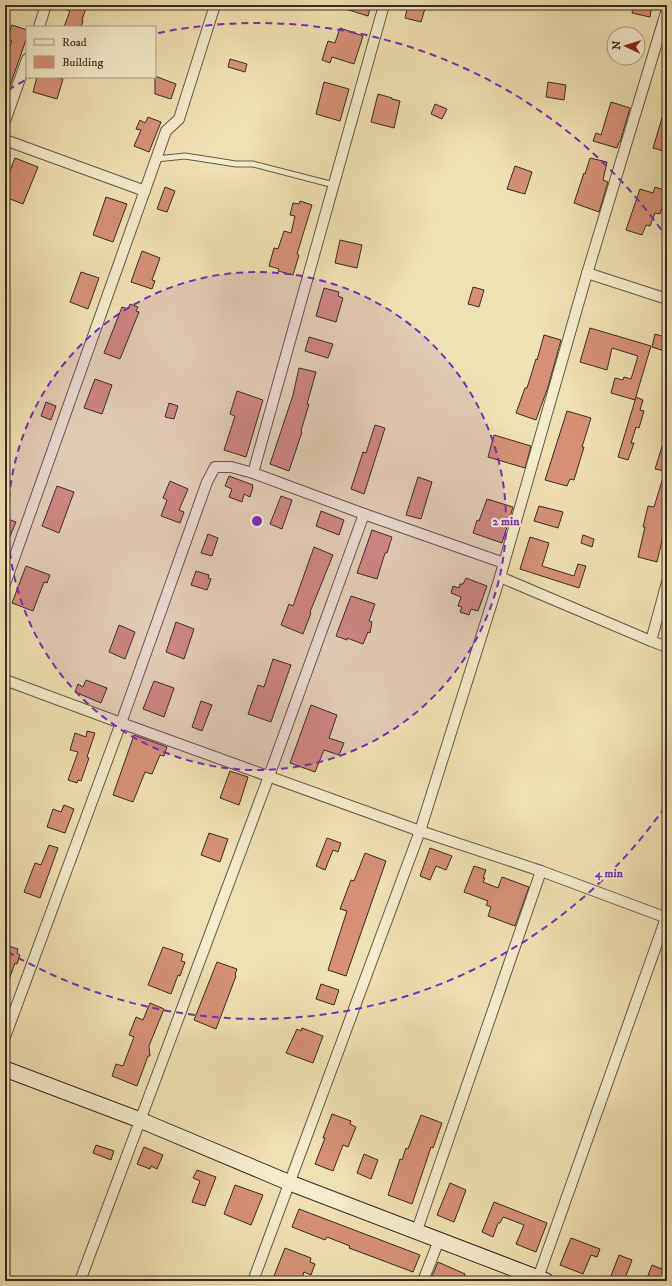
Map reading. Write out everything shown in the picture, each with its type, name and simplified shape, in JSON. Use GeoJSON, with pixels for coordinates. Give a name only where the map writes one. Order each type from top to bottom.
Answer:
{"type":"FeatureCollection","features":[{"type":"Feature","properties":{"kind":"street"},"geometry":{"type":"LineString","coordinates":[[38,26],[46,5]]}},
{"type":"Feature","properties":{"kind":"street"},"geometry":{"type":"LineString","coordinates":[[5,584],[166,131],[178,119],[214,5]]}},
{"type":"Feature","properties":{"kind":"street"},"geometry":{"type":"LineString","coordinates":[[253,473],[384,5]]}},
{"type":"Feature","properties":{"kind":"street"},"geometry":{"type":"LineString","coordinates":[[253,1281],[420,831],[500,577],[587,273],[667,9]]}},
{"type":"Feature","properties":{"kind":"street"},"geometry":{"type":"LineString","coordinates":[[5,121],[26,62]]}},
{"type":"Feature","properties":{"kind":"street"},"geometry":{"type":"LineString","coordinates":[[5,140],[145,191]]}},
{"type":"Feature","properties":{"kind":"street"},"geometry":{"type":"LineString","coordinates":[[587,273],[667,299]]}},
{"type":"Feature","properties":{"kind":"street"},"geometry":{"type":"LineString","coordinates":[[5,1037],[121,723],[205,489],[215,467],[231,467],[253,473],[504,563]]}},
{"type":"Feature","properties":{"kind":"street"},"geometry":{"type":"LineString","coordinates":[[80,1281],[269,776],[364,514]]}},
{"type":"Feature","properties":{"kind":"street"},"geometry":{"type":"LineString","coordinates":[[500,577],[667,647]]}},
{"type":"Feature","properties":{"kind":"street"},"geometry":{"type":"LineString","coordinates":[[651,641],[667,582]]}},
{"type":"Feature","properties":{"kind":"street"},"geometry":{"type":"LineString","coordinates":[[5,680],[420,831],[541,871],[666,918],[542,1280],[417,1230],[290,1183],[140,1120],[5,1069]]}},
{"type":"Feature","properties":{"kind":"street"},"geometry":{"type":"LineString","coordinates":[[417,1230],[541,871]]}},
{"type":"Feature","properties":{"kind":"street"},"geometry":{"type":"LineString","coordinates":[[423,1281],[439,1240]]}},
{"type":"Feature","properties":{"kind":"lane"},"geometry":{"type":"LineString","coordinates":[[156,159],[185,156],[236,164],[252,164],[334,185]]}},
{"type":"Feature","properties":{"kind":"building"},"geometry":{"type":"Polygon","coordinates":[[[87,5],[81,26],[64,26],[70,11],[55,6],[87,5]]]}},
{"type":"Feature","properties":{"kind":"building"},"geometry":{"type":"Polygon","coordinates":[[[340,5],[371,5],[368,16],[339,7],[340,5]]]}},
{"type":"Feature","properties":{"kind":"building"},"geometry":{"type":"Polygon","coordinates":[[[408,5],[426,5],[421,22],[405,18],[408,5]]]}},
{"type":"Feature","properties":{"kind":"building"},"geometry":{"type":"Polygon","coordinates":[[[634,5],[652,5],[650,17],[632,13],[634,5]]]}},
{"type":"Feature","properties":{"kind":"building"},"geometry":{"type":"Polygon","coordinates":[[[12,25],[26,30],[26,40],[6,97],[5,58],[12,41],[7,39],[12,25]]]}},
{"type":"Feature","properties":{"kind":"building"},"geometry":{"type":"Polygon","coordinates":[[[340,28],[363,36],[354,64],[332,57],[330,63],[322,60],[328,41],[335,43],[340,28]]]}},
{"type":"Feature","properties":{"kind":"building"},"geometry":{"type":"Polygon","coordinates":[[[230,59],[247,64],[245,72],[228,67],[230,59]]]}},
{"type":"Feature","properties":{"kind":"building"},"geometry":{"type":"Polygon","coordinates":[[[156,76],[176,84],[171,99],[155,94],[156,76]]]}},
{"type":"Feature","properties":{"kind":"building"},"geometry":{"type":"Polygon","coordinates":[[[37,78],[63,79],[57,99],[33,92],[37,78]]]}},
{"type":"Feature","properties":{"kind":"building"},"geometry":{"type":"Polygon","coordinates":[[[324,82],[349,89],[340,121],[316,114],[324,82]]]}},
{"type":"Feature","properties":{"kind":"building"},"geometry":{"type":"Polygon","coordinates":[[[548,82],[566,85],[564,100],[546,97],[548,82]]]}},
{"type":"Feature","properties":{"kind":"building"},"geometry":{"type":"Polygon","coordinates":[[[378,94],[400,101],[394,128],[371,122],[378,94]]]}},
{"type":"Feature","properties":{"kind":"building"},"geometry":{"type":"Polygon","coordinates":[[[611,102],[630,108],[617,148],[593,141],[596,133],[601,135],[611,102]]]}},
{"type":"Feature","properties":{"kind":"building"},"geometry":{"type":"Polygon","coordinates":[[[435,104],[447,109],[442,119],[431,114],[435,104]]]}},
{"type":"Feature","properties":{"kind":"building"},"geometry":{"type":"Polygon","coordinates":[[[665,108],[667,108],[667,152],[653,148],[665,108]]]}},
{"type":"Feature","properties":{"kind":"building"},"geometry":{"type":"Polygon","coordinates":[[[148,117],[161,122],[149,152],[134,146],[141,130],[136,129],[140,120],[145,123],[148,117]]]}},
{"type":"Feature","properties":{"kind":"building"},"geometry":{"type":"Polygon","coordinates":[[[15,158],[38,167],[23,204],[5,197],[5,183],[15,158]]]}},
{"type":"Feature","properties":{"kind":"building"},"geometry":{"type":"Polygon","coordinates":[[[590,158],[607,162],[603,180],[608,182],[599,212],[574,203],[590,158]]]}},
{"type":"Feature","properties":{"kind":"building"},"geometry":{"type":"Polygon","coordinates":[[[515,166],[532,172],[525,194],[507,189],[515,166]]]}},
{"type":"Feature","properties":{"kind":"building"},"geometry":{"type":"Polygon","coordinates":[[[165,187],[175,191],[167,212],[157,209],[165,187]]]}},
{"type":"Feature","properties":{"kind":"building"},"geometry":{"type":"Polygon","coordinates":[[[655,187],[667,191],[660,214],[655,213],[650,226],[646,225],[642,235],[626,230],[640,189],[653,193],[655,187]]]}},
{"type":"Feature","properties":{"kind":"building"},"geometry":{"type":"Polygon","coordinates":[[[106,197],[127,204],[113,242],[93,235],[106,197]]]}},
{"type":"Feature","properties":{"kind":"building"},"geometry":{"type":"Polygon","coordinates":[[[300,201],[312,205],[297,254],[299,255],[293,275],[278,271],[279,269],[269,266],[274,248],[278,249],[284,231],[291,233],[295,216],[290,215],[293,203],[299,204],[300,201]]]}},
{"type":"Feature","properties":{"kind":"building"},"geometry":{"type":"Polygon","coordinates":[[[340,240],[362,245],[357,268],[335,263],[340,240]]]}},
{"type":"Feature","properties":{"kind":"building"},"geometry":{"type":"Polygon","coordinates":[[[142,251],[160,258],[152,280],[155,281],[152,289],[131,282],[142,251]]]}},
{"type":"Feature","properties":{"kind":"building"},"geometry":{"type":"Polygon","coordinates":[[[81,272],[99,278],[88,309],[70,302],[81,272]]]}},
{"type":"Feature","properties":{"kind":"building"},"geometry":{"type":"Polygon","coordinates":[[[473,287],[484,290],[479,307],[468,304],[473,287]]]}},
{"type":"Feature","properties":{"kind":"building"},"geometry":{"type":"Polygon","coordinates":[[[324,288],[339,292],[338,296],[343,298],[336,322],[316,316],[324,288]]]}},
{"type":"Feature","properties":{"kind":"building"},"geometry":{"type":"Polygon","coordinates":[[[130,304],[138,307],[136,311],[139,312],[120,359],[104,353],[122,307],[128,309],[130,304]]]}},
{"type":"Feature","properties":{"kind":"building"},"geometry":{"type":"Polygon","coordinates":[[[590,328],[651,346],[635,400],[611,393],[615,378],[623,380],[624,377],[631,379],[638,356],[612,348],[607,370],[580,362],[590,328]]]}},
{"type":"Feature","properties":{"kind":"building"},"geometry":{"type":"Polygon","coordinates":[[[655,334],[665,337],[663,342],[667,343],[667,352],[652,347],[655,334]]]}},
{"type":"Feature","properties":{"kind":"building"},"geometry":{"type":"Polygon","coordinates":[[[544,335],[561,340],[548,387],[536,420],[516,413],[525,388],[527,388],[544,335]]]}},
{"type":"Feature","properties":{"kind":"building"},"geometry":{"type":"Polygon","coordinates":[[[309,337],[333,344],[328,358],[305,351],[309,337]]]}},
{"type":"Feature","properties":{"kind":"building"},"geometry":{"type":"Polygon","coordinates":[[[299,368],[316,372],[307,404],[309,404],[301,431],[302,432],[289,471],[270,464],[293,395],[299,368]]]}},
{"type":"Feature","properties":{"kind":"building"},"geometry":{"type":"Polygon","coordinates":[[[95,379],[112,385],[102,414],[84,408],[95,379]]]}},
{"type":"Feature","properties":{"kind":"building"},"geometry":{"type":"Polygon","coordinates":[[[237,391],[263,400],[246,457],[224,450],[235,416],[230,414],[237,391]]]}},
{"type":"Feature","properties":{"kind":"building"},"geometry":{"type":"Polygon","coordinates":[[[636,397],[643,400],[640,410],[644,411],[639,428],[636,427],[631,443],[634,443],[628,460],[618,457],[636,397]]]}},
{"type":"Feature","properties":{"kind":"building"},"geometry":{"type":"Polygon","coordinates":[[[46,402],[56,406],[51,420],[41,416],[46,402]]]}},
{"type":"Feature","properties":{"kind":"building"},"geometry":{"type":"Polygon","coordinates":[[[169,403],[178,406],[174,419],[165,417],[169,403]]]}},
{"type":"Feature","properties":{"kind":"building"},"geometry":{"type":"Polygon","coordinates":[[[567,411],[591,418],[574,480],[570,479],[567,486],[545,480],[567,411]]]}},
{"type":"Feature","properties":{"kind":"building"},"geometry":{"type":"Polygon","coordinates":[[[375,425],[385,428],[364,494],[351,489],[363,452],[366,453],[375,425]]]}},
{"type":"Feature","properties":{"kind":"building"},"geometry":{"type":"Polygon","coordinates":[[[494,435],[531,446],[525,468],[488,457],[494,435]]]}},
{"type":"Feature","properties":{"kind":"building"},"geometry":{"type":"Polygon","coordinates":[[[665,437],[667,437],[667,533],[664,532],[657,562],[638,557],[648,506],[654,507],[665,471],[655,469],[665,437]]]}},
{"type":"Feature","properties":{"kind":"building"},"geometry":{"type":"Polygon","coordinates":[[[229,476],[253,485],[250,497],[244,494],[242,502],[229,497],[232,489],[225,486],[229,476]]]}},
{"type":"Feature","properties":{"kind":"building"},"geometry":{"type":"Polygon","coordinates":[[[418,477],[432,482],[421,519],[406,515],[418,477]]]}},
{"type":"Feature","properties":{"kind":"building"},"geometry":{"type":"Polygon","coordinates":[[[170,481],[188,489],[179,510],[184,512],[180,523],[161,516],[167,500],[163,498],[170,481]]]}},
{"type":"Feature","properties":{"kind":"building"},"geometry":{"type":"Polygon","coordinates":[[[57,486],[74,492],[59,533],[42,526],[57,486]]]}},
{"type":"Feature","properties":{"kind":"building"},"geometry":{"type":"Polygon","coordinates":[[[281,496],[292,500],[282,529],[270,524],[281,496]]]}},
{"type":"Feature","properties":{"kind":"building"},"geometry":{"type":"Polygon","coordinates":[[[487,499],[513,507],[502,543],[473,533],[477,520],[479,521],[487,499]]]}},
{"type":"Feature","properties":{"kind":"building"},"geometry":{"type":"Polygon","coordinates":[[[539,506],[563,512],[558,528],[534,521],[539,506]]]}},
{"type":"Feature","properties":{"kind":"building"},"geometry":{"type":"Polygon","coordinates":[[[321,511],[344,520],[339,535],[316,526],[321,511]]]}},
{"type":"Feature","properties":{"kind":"building"},"geometry":{"type":"Polygon","coordinates":[[[5,518],[16,522],[5,548],[5,518]]]}},
{"type":"Feature","properties":{"kind":"building"},"geometry":{"type":"Polygon","coordinates":[[[372,530],[392,537],[387,553],[385,553],[377,579],[357,573],[372,530]]]}},
{"type":"Feature","properties":{"kind":"building"},"geometry":{"type":"Polygon","coordinates":[[[208,534],[218,538],[212,556],[201,553],[208,534]]]}},
{"type":"Feature","properties":{"kind":"building"},"geometry":{"type":"Polygon","coordinates":[[[583,535],[594,539],[592,547],[581,543],[583,535]]]}},
{"type":"Feature","properties":{"kind":"building"},"geometry":{"type":"Polygon","coordinates":[[[530,537],[549,543],[542,566],[574,576],[578,564],[586,566],[579,588],[520,569],[530,537]]]}},
{"type":"Feature","properties":{"kind":"building"},"geometry":{"type":"Polygon","coordinates":[[[314,547],[333,555],[310,612],[311,613],[303,634],[281,625],[289,604],[293,606],[314,547]]]}},
{"type":"Feature","properties":{"kind":"building"},"geometry":{"type":"Polygon","coordinates":[[[26,566],[50,575],[47,583],[44,582],[33,611],[12,603],[26,566]]]}},
{"type":"Feature","properties":{"kind":"building"},"geometry":{"type":"Polygon","coordinates":[[[196,571],[209,575],[208,578],[211,579],[207,590],[191,585],[196,571]]]}},
{"type":"Feature","properties":{"kind":"building"},"geometry":{"type":"Polygon","coordinates":[[[466,578],[487,586],[478,611],[471,609],[469,615],[460,612],[462,607],[458,606],[461,597],[451,593],[453,586],[459,588],[460,584],[463,584],[466,578]]]}},
{"type":"Feature","properties":{"kind":"building"},"geometry":{"type":"Polygon","coordinates":[[[351,596],[375,604],[369,621],[372,622],[370,633],[368,632],[363,644],[347,638],[347,640],[336,636],[351,596]]]}},
{"type":"Feature","properties":{"kind":"building"},"geometry":{"type":"Polygon","coordinates":[[[176,622],[194,629],[184,659],[166,652],[176,622]]]}},
{"type":"Feature","properties":{"kind":"building"},"geometry":{"type":"Polygon","coordinates":[[[119,625],[135,632],[125,659],[109,652],[119,625]]]}},
{"type":"Feature","properties":{"kind":"building"},"geometry":{"type":"Polygon","coordinates":[[[273,659],[291,665],[271,722],[248,714],[258,685],[264,687],[273,659]]]}},
{"type":"Feature","properties":{"kind":"building"},"geometry":{"type":"Polygon","coordinates":[[[86,680],[107,688],[101,703],[75,692],[78,684],[83,687],[86,680]]]}},
{"type":"Feature","properties":{"kind":"building"},"geometry":{"type":"Polygon","coordinates":[[[154,681],[174,688],[164,717],[143,709],[154,681]]]}},
{"type":"Feature","properties":{"kind":"building"},"geometry":{"type":"Polygon","coordinates":[[[201,701],[212,705],[202,731],[192,727],[201,701]]]}},
{"type":"Feature","properties":{"kind":"building"},"geometry":{"type":"Polygon","coordinates":[[[311,705],[337,715],[329,738],[344,743],[339,755],[324,750],[315,772],[290,763],[311,705]]]}},
{"type":"Feature","properties":{"kind":"building"},"geometry":{"type":"Polygon","coordinates":[[[87,731],[95,733],[87,757],[89,758],[81,781],[78,780],[77,783],[68,780],[78,752],[70,750],[75,733],[86,737],[87,731]]]}},
{"type":"Feature","properties":{"kind":"building"},"geometry":{"type":"Polygon","coordinates":[[[134,735],[167,747],[164,756],[160,755],[152,774],[145,772],[133,802],[113,795],[134,735]]]}},
{"type":"Feature","properties":{"kind":"building"},"geometry":{"type":"Polygon","coordinates":[[[230,771],[248,777],[239,805],[220,798],[230,771]]]}},
{"type":"Feature","properties":{"kind":"building"},"geometry":{"type":"Polygon","coordinates":[[[64,805],[74,809],[65,833],[47,827],[53,809],[61,812],[64,805]]]}},
{"type":"Feature","properties":{"kind":"building"},"geometry":{"type":"Polygon","coordinates":[[[209,833],[228,839],[220,862],[201,855],[209,833]]]}},
{"type":"Feature","properties":{"kind":"building"},"geometry":{"type":"Polygon","coordinates":[[[327,838],[341,843],[338,852],[333,850],[325,870],[316,866],[327,838]]]}},
{"type":"Feature","properties":{"kind":"building"},"geometry":{"type":"Polygon","coordinates":[[[49,845],[58,848],[40,898],[24,892],[35,863],[41,865],[49,845]]]}},
{"type":"Feature","properties":{"kind":"building"},"geometry":{"type":"Polygon","coordinates":[[[430,848],[452,856],[446,870],[436,866],[430,880],[420,876],[430,848]]]}},
{"type":"Feature","properties":{"kind":"building"},"geometry":{"type":"Polygon","coordinates":[[[365,853],[386,861],[346,976],[328,970],[347,911],[340,909],[351,880],[354,881],[365,853]]]}},
{"type":"Feature","properties":{"kind":"building"},"geometry":{"type":"Polygon","coordinates":[[[474,866],[486,870],[483,882],[498,888],[502,877],[529,887],[515,926],[488,916],[491,907],[486,905],[488,901],[464,892],[474,866]]]}},
{"type":"Feature","properties":{"kind":"building"},"geometry":{"type":"Polygon","coordinates":[[[9,946],[18,949],[17,953],[20,955],[17,964],[15,963],[6,988],[5,951],[7,952],[9,946]]]}},
{"type":"Feature","properties":{"kind":"building"},"geometry":{"type":"Polygon","coordinates":[[[163,947],[183,954],[181,961],[185,962],[180,976],[178,975],[171,994],[148,985],[163,947]]]}},
{"type":"Feature","properties":{"kind":"building"},"geometry":{"type":"Polygon","coordinates":[[[217,962],[237,969],[236,976],[216,1029],[194,1020],[217,962]]]}},
{"type":"Feature","properties":{"kind":"building"},"geometry":{"type":"Polygon","coordinates":[[[321,984],[339,990],[334,1005],[316,999],[321,984]]]}},
{"type":"Feature","properties":{"kind":"building"},"geometry":{"type":"Polygon","coordinates":[[[150,1003],[164,1009],[149,1046],[150,1056],[148,1056],[137,1086],[112,1076],[116,1064],[123,1066],[134,1037],[129,1035],[136,1017],[143,1020],[150,1003]]]}},
{"type":"Feature","properties":{"kind":"building"},"geometry":{"type":"Polygon","coordinates":[[[302,1028],[323,1036],[313,1063],[286,1053],[297,1029],[301,1031],[302,1028]]]}},
{"type":"Feature","properties":{"kind":"building"},"geometry":{"type":"Polygon","coordinates":[[[332,1114],[351,1121],[350,1124],[356,1127],[348,1147],[343,1145],[333,1171],[315,1164],[332,1114]]]}},
{"type":"Feature","properties":{"kind":"building"},"geometry":{"type":"Polygon","coordinates":[[[421,1115],[442,1123],[433,1148],[431,1147],[412,1204],[388,1195],[400,1159],[402,1160],[406,1148],[408,1149],[421,1115]]]}},
{"type":"Feature","properties":{"kind":"building"},"geometry":{"type":"Polygon","coordinates":[[[96,1145],[114,1151],[111,1160],[93,1153],[96,1145]]]}},
{"type":"Feature","properties":{"kind":"building"},"geometry":{"type":"Polygon","coordinates":[[[144,1147],[163,1155],[157,1169],[151,1166],[150,1169],[137,1164],[144,1147]]]}},
{"type":"Feature","properties":{"kind":"building"},"geometry":{"type":"Polygon","coordinates":[[[364,1154],[378,1160],[371,1179],[357,1173],[364,1154]]]}},
{"type":"Feature","properties":{"kind":"building"},"geometry":{"type":"Polygon","coordinates":[[[197,1170],[216,1177],[205,1206],[192,1202],[200,1181],[193,1178],[197,1170]]]}},
{"type":"Feature","properties":{"kind":"building"},"geometry":{"type":"Polygon","coordinates":[[[450,1183],[466,1190],[454,1222],[437,1215],[450,1183]]]}},
{"type":"Feature","properties":{"kind":"building"},"geometry":{"type":"Polygon","coordinates":[[[235,1185],[263,1195],[251,1225],[224,1214],[235,1185]]]}},
{"type":"Feature","properties":{"kind":"building"},"geometry":{"type":"Polygon","coordinates":[[[494,1202],[547,1223],[536,1252],[516,1244],[524,1225],[506,1218],[503,1217],[500,1223],[498,1223],[493,1237],[482,1232],[494,1202]]]}},
{"type":"Feature","properties":{"kind":"building"},"geometry":{"type":"Polygon","coordinates":[[[299,1209],[420,1255],[413,1272],[349,1248],[350,1246],[327,1237],[325,1240],[292,1227],[299,1209]]]}},
{"type":"Feature","properties":{"kind":"building"},"geometry":{"type":"Polygon","coordinates":[[[571,1238],[600,1249],[597,1257],[591,1255],[583,1274],[560,1265],[571,1238]]]}},
{"type":"Feature","properties":{"kind":"building"},"geometry":{"type":"Polygon","coordinates":[[[285,1248],[311,1258],[310,1262],[315,1264],[311,1275],[304,1272],[301,1281],[272,1281],[285,1248]]]}},
{"type":"Feature","properties":{"kind":"building"},"geometry":{"type":"Polygon","coordinates":[[[619,1255],[632,1260],[624,1281],[609,1281],[619,1255]]]}},
{"type":"Feature","properties":{"kind":"building"},"geometry":{"type":"Polygon","coordinates":[[[438,1262],[465,1274],[462,1281],[430,1281],[438,1262]]]}},
{"type":"Feature","properties":{"kind":"building"},"geometry":{"type":"Polygon","coordinates":[[[652,1265],[667,1271],[664,1281],[646,1281],[652,1265]]]}}]}
